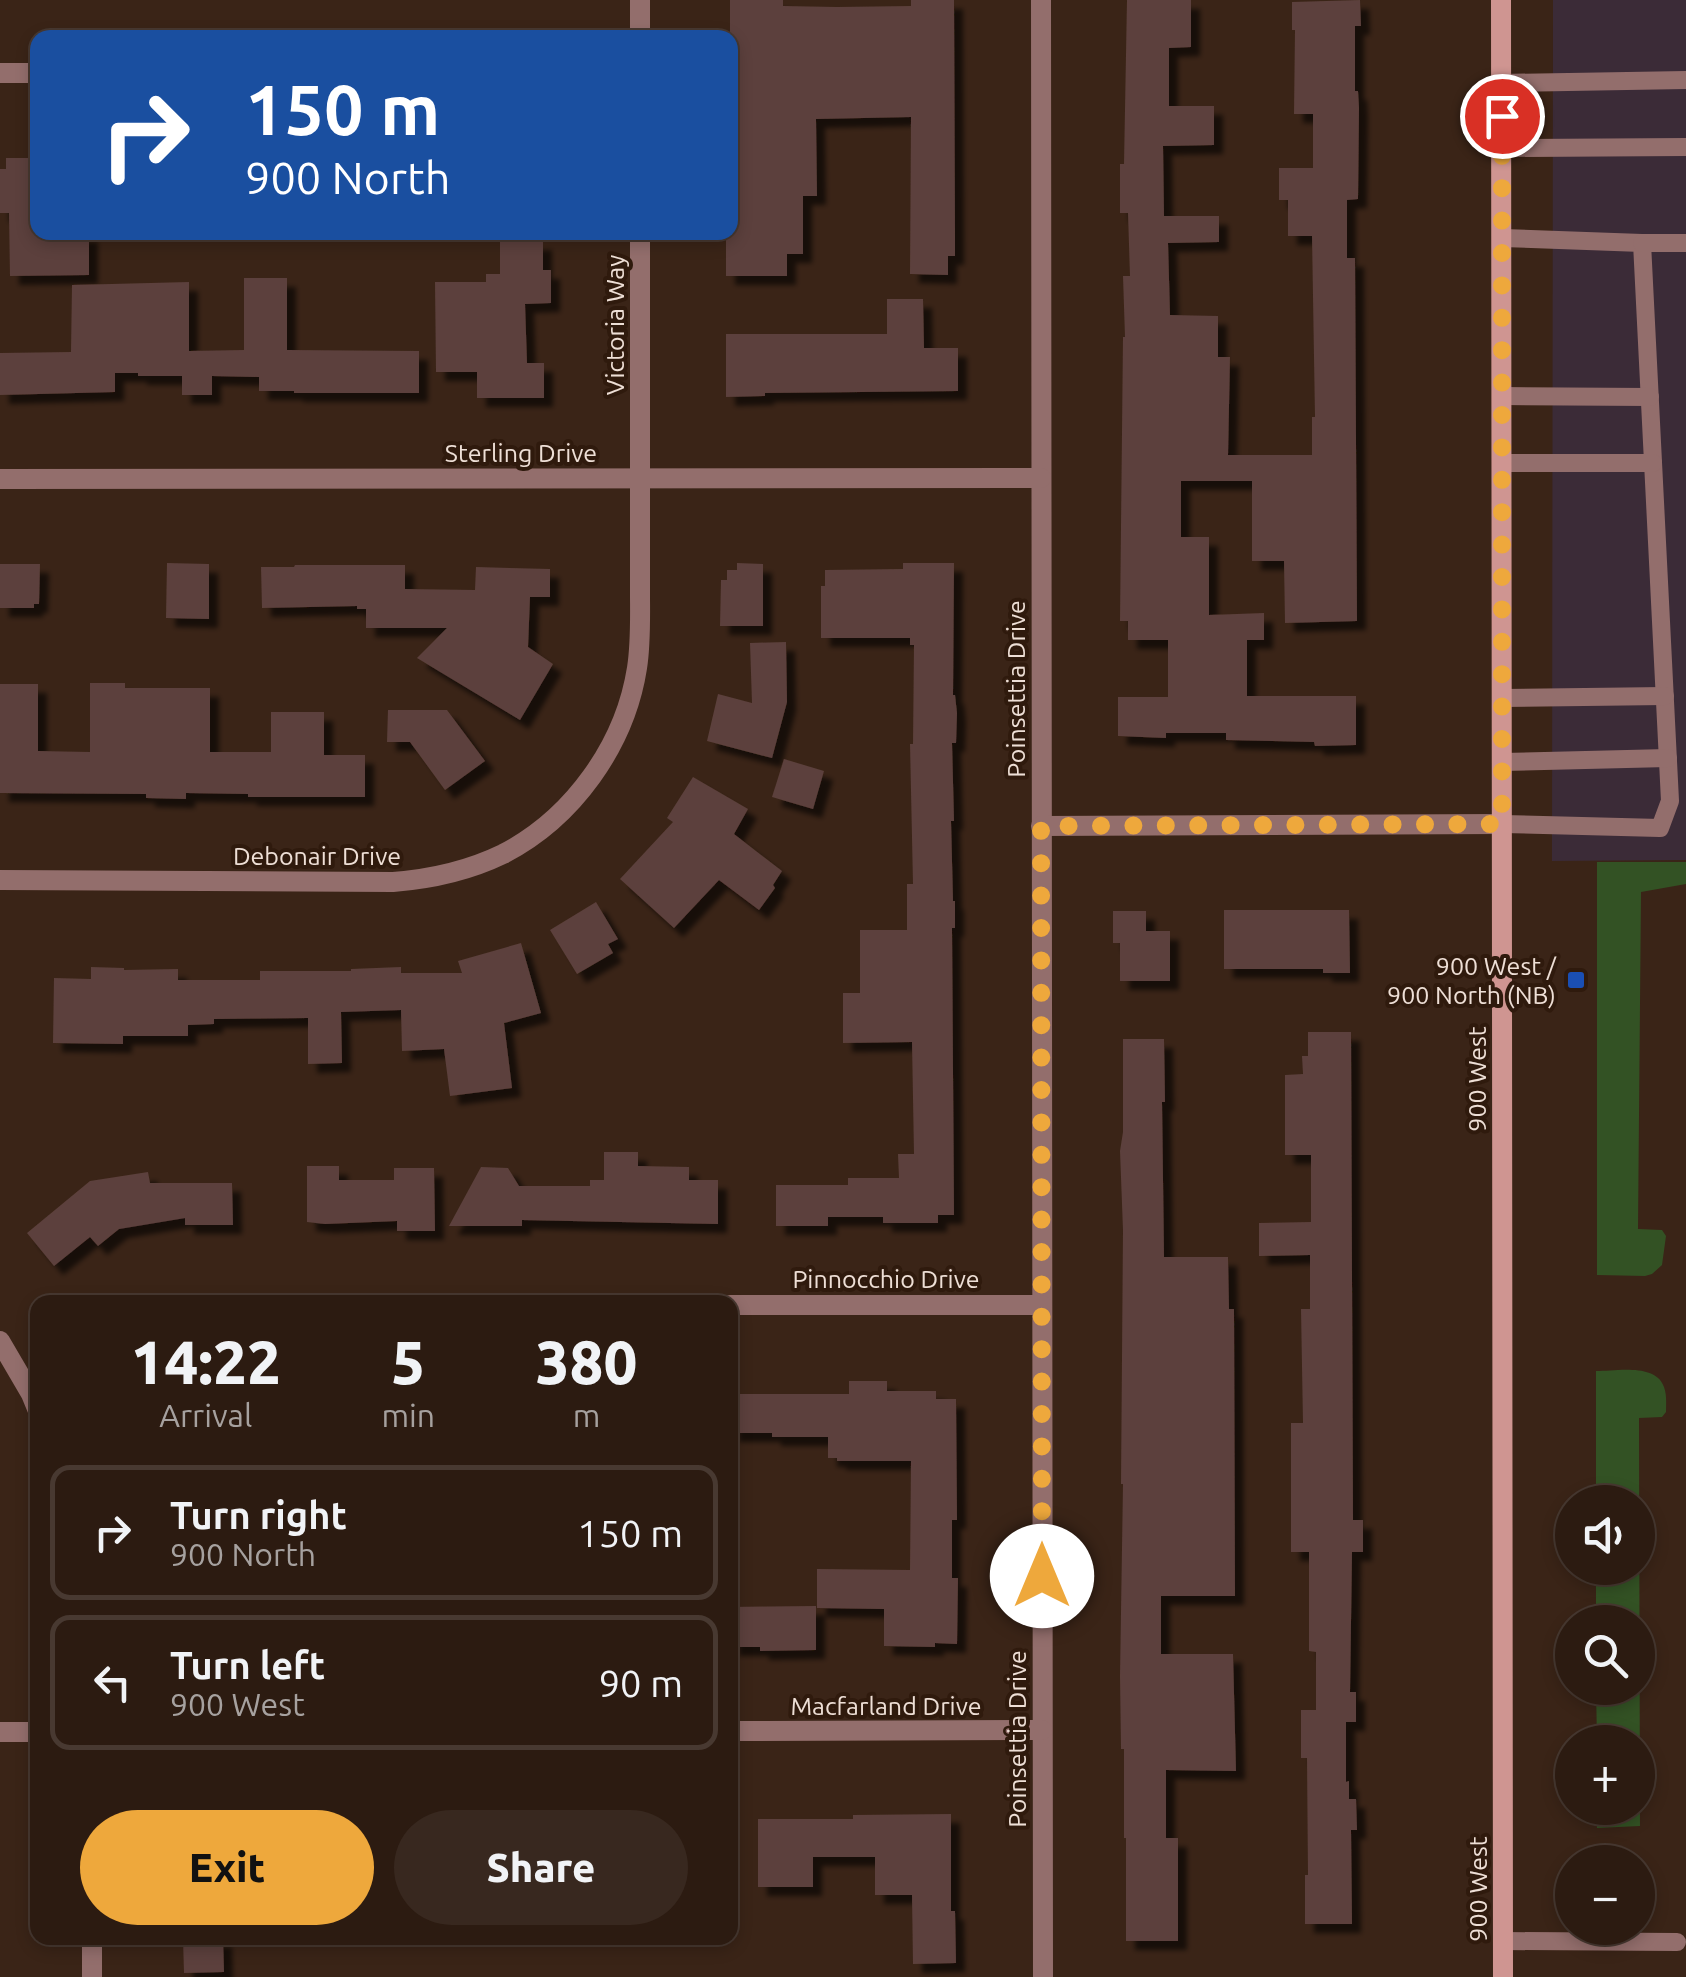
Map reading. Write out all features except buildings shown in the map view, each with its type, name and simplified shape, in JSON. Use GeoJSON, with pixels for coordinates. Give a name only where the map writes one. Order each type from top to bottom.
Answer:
{"type":"FeatureCollection","features":[{"type":"Feature","properties":{"kind":"main road","name":"900 West"},"geometry":{"type":"LineString","coordinates":[[1502,0],[1503,1977]]}},
{"type":"Feature","properties":{"kind":"street"},"geometry":{"type":"LineString","coordinates":[[640,0],[640,30]]}},
{"type":"Feature","properties":{"kind":"street","name":"Poinsettia Drive"},"geometry":{"type":"LineString","coordinates":[[1040,0],[1042,1977]]}},
{"type":"Feature","properties":{"kind":"street"},"geometry":{"type":"LineString","coordinates":[[0,74],[30,73]]}},
{"type":"Feature","properties":{"kind":"street","name":"Victoria Way"},"geometry":{"type":"LineString","coordinates":[[640,240],[640,478]]}},
{"type":"Feature","properties":{"kind":"street","name":"Debonair Drive"},"geometry":{"type":"LineString","coordinates":[[0,880],[393,882],[464,870],[536,833],[568,805],[594,774],[614,740],[628,704],[640,632],[640,478]]}},
{"type":"Feature","properties":{"kind":"street","name":"Sterling Drive"},"geometry":{"type":"LineString","coordinates":[[0,479],[1041,478]]}},
{"type":"Feature","properties":{"kind":"street"},"geometry":{"type":"LineString","coordinates":[[1041,826],[1502,824]]}},
{"type":"Feature","properties":{"kind":"street","name":"Pinnocchio Drive"},"geometry":{"type":"LineString","coordinates":[[738,1305],[1042,1305]]}},
{"type":"Feature","properties":{"kind":"street"},"geometry":{"type":"LineString","coordinates":[[0,1341],[30,1390]]}},
{"type":"Feature","properties":{"kind":"street","name":"Macfarland Drive"},"geometry":{"type":"LineString","coordinates":[[738,1731],[1042,1730]]}},
{"type":"Feature","properties":{"kind":"street"},"geometry":{"type":"LineString","coordinates":[[0,1732],[30,1732]]}},
{"type":"Feature","properties":{"kind":"street"},"geometry":{"type":"LineString","coordinates":[[92,1945],[92,1977]]}},
{"type":"Feature","properties":{"kind":"lane"},"geometry":{"type":"LineString","coordinates":[[1502,84],[1686,80]]}},
{"type":"Feature","properties":{"kind":"lane"},"geometry":{"type":"LineString","coordinates":[[1502,148],[1686,147]]}},
{"type":"Feature","properties":{"kind":"lane"},"geometry":{"type":"LineString","coordinates":[[1502,238],[1686,243]]}},
{"type":"Feature","properties":{"kind":"lane"},"geometry":{"type":"LineString","coordinates":[[1502,824],[1660,828],[1670,801],[1642,243]]}},
{"type":"Feature","properties":{"kind":"lane"},"geometry":{"type":"LineString","coordinates":[[1502,396],[1650,397]]}},
{"type":"Feature","properties":{"kind":"lane"},"geometry":{"type":"LineString","coordinates":[[1502,463],[1653,463]]}},
{"type":"Feature","properties":{"kind":"lane"},"geometry":{"type":"LineString","coordinates":[[1502,698],[1665,696]]}},
{"type":"Feature","properties":{"kind":"lane"},"geometry":{"type":"LineString","coordinates":[[1502,762],[1668,758]]}},
{"type":"Feature","properties":{"kind":"lane"},"geometry":{"type":"LineString","coordinates":[[1503,1941],[1677,1942]]}},
{"type":"Feature","properties":{"kind":"shaded area"},"geometry":{"type":"Polygon","coordinates":[[[1553,0],[1686,0],[1686,860],[1552,861],[1553,0]]]}},
{"type":"Feature","properties":{"kind":"green space"},"geometry":{"type":"Polygon","coordinates":[[[1597,862],[1686,862],[1686,884],[1641,892],[1638,1229],[1662,1230],[1666,1236],[1662,1265],[1645,1276],[1597,1275],[1597,862]]]}},
{"type":"Feature","properties":{"kind":"green space"},"geometry":{"type":"Polygon","coordinates":[[[1596,1371],[1653,1374],[1664,1387],[1666,1412],[1662,1417],[1639,1418],[1639,1485],[1596,1485],[1596,1371]]]}},
{"type":"Feature","properties":{"kind":"green space"},"geometry":{"type":"Polygon","coordinates":[[[1596,1585],[1639,1585],[1639,1605],[1596,1605],[1596,1585]]]}},
{"type":"Feature","properties":{"kind":"green space"},"geometry":{"type":"Polygon","coordinates":[[[1596,1705],[1640,1705],[1640,1725],[1597,1725],[1596,1705]]]}},
{"type":"Feature","properties":{"kind":"green space"},"geometry":{"type":"Polygon","coordinates":[[[1597,1825],[1640,1825],[1640,1826],[1597,1825]]]}},
{"type":"Feature","properties":{"kind":"place","name":"900 West / 900 North (NB)"},"geometry":{"type":"Point","coordinates":[1576,980]}},
{"type":"Feature","properties":{"kind":"route"},"geometry":{"type":"LineString","coordinates":[[1042,1576],[1041,826],[1502,824],[1502,116]]}}]}
